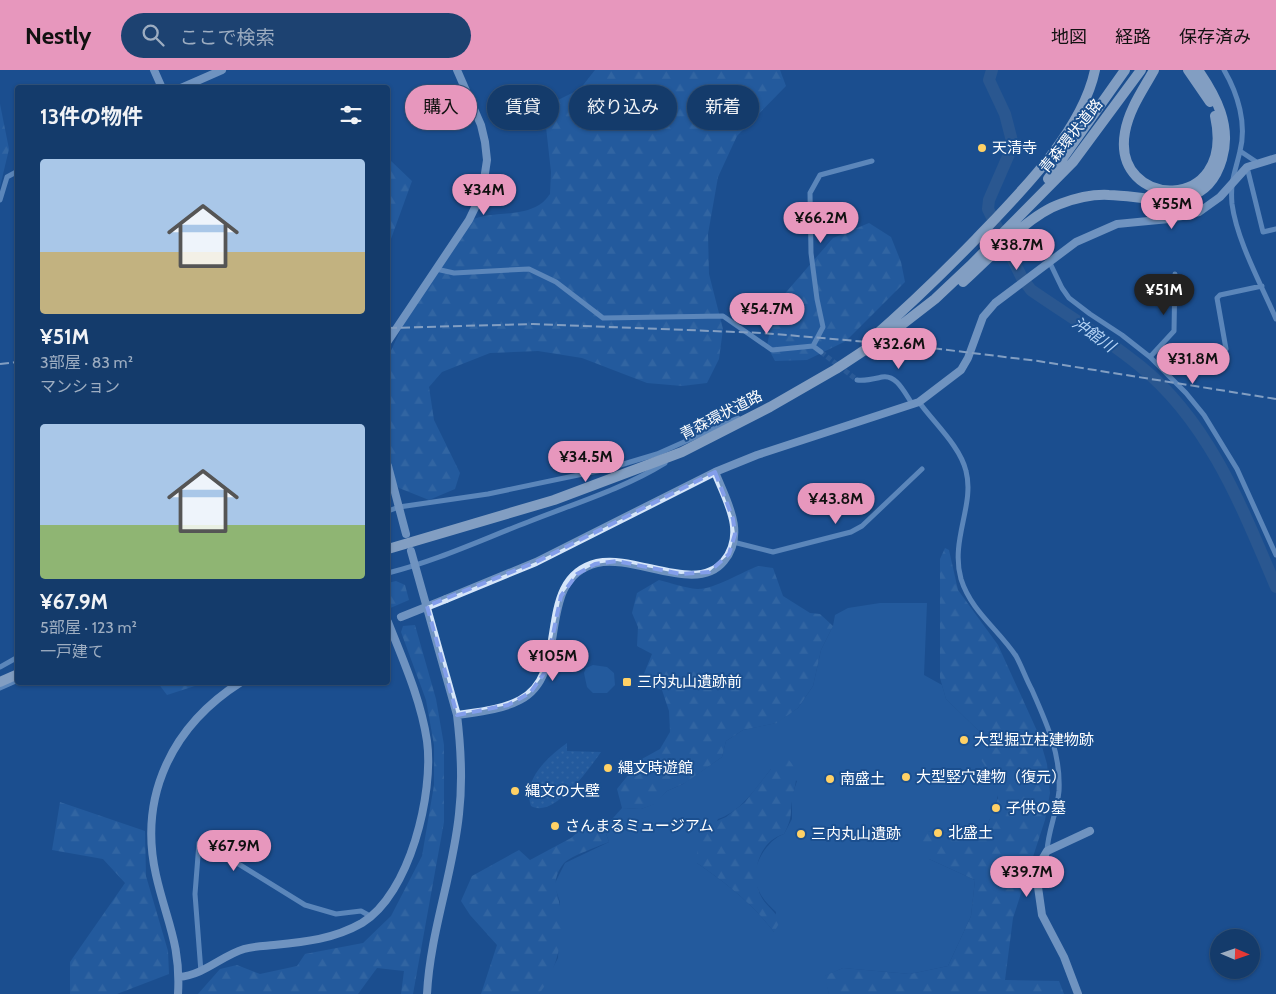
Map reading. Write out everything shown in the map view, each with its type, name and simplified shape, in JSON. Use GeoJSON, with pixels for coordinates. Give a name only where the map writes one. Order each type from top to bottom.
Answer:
{"type":"FeatureCollection","features":[{"type":"Feature","properties":{"kind":"highway"},"geometry":{"type":"LineString","coordinates":[[836,370],[915,302],[1012,202],[1040,168],[1079,113],[1087,98],[1095,70]]}},
{"type":"Feature","properties":{"kind":"highway","name":"青森環状道路"},"geometry":{"type":"LineString","coordinates":[[390,548],[554,500],[682,452],[770,408],[836,370],[895,330],[935,299],[998,245],[1063,160],[1125,70]]}},
{"type":"Feature","properties":{"kind":"highway","name":"青森環状道路"},"geometry":{"type":"LineString","coordinates":[[1018,218],[1073,162],[1141,70]]}},
{"type":"Feature","properties":{"kind":"highway"},"geometry":{"type":"LineString","coordinates":[[1154,70],[1130,115],[1125,133],[1124,147],[1128,162],[1135,175],[1144,183],[1171,192],[1185,190],[1198,183],[1215,159],[1218,142],[1216,120],[1208,97],[1188,70]]}},
{"type":"Feature","properties":{"kind":"highway"},"geometry":{"type":"LineString","coordinates":[[998,245],[1045,212],[1073,199],[1108,195],[1165,201],[1179,200],[1200,190],[1218,170],[1225,142],[1225,128],[1219,108],[1209,86],[1198,70]]}},
{"type":"Feature","properties":{"kind":"highway"},"geometry":{"type":"LineString","coordinates":[[0,682],[15,675]]}},
{"type":"Feature","properties":{"kind":"street"},"geometry":{"type":"LineString","coordinates":[[154,70],[161,85]]}},
{"type":"Feature","properties":{"kind":"street"},"geometry":{"type":"LineString","coordinates":[[188,85],[222,70]]}},
{"type":"Feature","properties":{"kind":"street"},"geometry":{"type":"LineString","coordinates":[[390,338],[477,207],[485,178],[487,160],[481,125],[457,70]]}},
{"type":"Feature","properties":{"kind":"street"},"geometry":{"type":"LineString","coordinates":[[1224,70],[1239,106],[1242,131],[1240,151],[1230,185],[1233,207],[1240,233],[1276,319]]}},
{"type":"Feature","properties":{"kind":"street"},"geometry":{"type":"LineString","coordinates":[[1240,151],[1258,163]]}},
{"type":"Feature","properties":{"kind":"street"},"geometry":{"type":"LineString","coordinates":[[390,621],[536,562],[715,472],[757,455],[916,404],[961,370],[968,358],[983,317],[1006,293],[1076,242],[1116,224],[1169,220],[1199,212],[1211,205],[1247,166],[1276,158]]}},
{"type":"Feature","properties":{"kind":"street"},"geometry":{"type":"LineString","coordinates":[[813,346],[823,327],[817,299],[812,253],[810,193],[820,175],[872,161]]}},
{"type":"Feature","properties":{"kind":"street"},"geometry":{"type":"LineString","coordinates":[[1247,166],[1263,232],[1276,230]]}},
{"type":"Feature","properties":{"kind":"street"},"geometry":{"type":"LineString","coordinates":[[0,200],[7,177],[15,173]]}},
{"type":"Feature","properties":{"kind":"street"},"geometry":{"type":"LineString","coordinates":[[1049,261],[1069,298],[1150,357],[1186,392],[1223,443],[1276,555]]}},
{"type":"Feature","properties":{"kind":"street"},"geometry":{"type":"LineString","coordinates":[[436,269],[454,273],[529,269],[556,282],[603,318],[724,316],[772,350],[813,346],[821,352]]}},
{"type":"Feature","properties":{"kind":"street"},"geometry":{"type":"LineString","coordinates":[[1150,357],[1174,331],[1175,274]]}},
{"type":"Feature","properties":{"kind":"street"},"geometry":{"type":"LineString","coordinates":[[1226,349],[1218,298],[1220,295],[1262,286]]}},
{"type":"Feature","properties":{"kind":"street"},"geometry":{"type":"LineString","coordinates":[[858,380],[865,381],[885,377],[894,379],[953,447],[966,470],[967,494],[958,549],[958,566],[962,582],[978,611],[1016,657],[1053,740],[1059,776],[1058,794],[1046,851],[1039,870],[1038,901],[1047,928],[1064,956],[1078,994]]}},
{"type":"Feature","properties":{"kind":"street"},"geometry":{"type":"LineString","coordinates":[[390,510],[399,507],[488,494],[607,469],[657,454],[747,414],[770,408]]}},
{"type":"Feature","properties":{"kind":"street"},"geometry":{"type":"LineString","coordinates":[[390,572],[415,566],[588,499],[651,471],[682,452]]}},
{"type":"Feature","properties":{"kind":"street"},"geometry":{"type":"LineString","coordinates":[[733,542],[773,552],[851,532],[862,526],[922,469]]}},
{"type":"Feature","properties":{"kind":"street"},"geometry":{"type":"LineString","coordinates":[[457,715],[508,705],[520,700],[539,684],[548,664],[562,596],[568,584],[585,568],[595,564],[617,561],[681,574],[702,574],[709,572],[724,562],[733,542],[735,528],[715,472]]}},
{"type":"Feature","properties":{"kind":"street"},"geometry":{"type":"LineString","coordinates":[[390,473],[406,534]]}},
{"type":"Feature","properties":{"kind":"street"},"geometry":{"type":"LineString","coordinates":[[411,551],[457,715],[461,752],[459,815],[431,957],[427,994]]}},
{"type":"Feature","properties":{"kind":"street"},"geometry":{"type":"LineString","coordinates":[[179,977],[202,972],[229,955],[246,948],[319,940],[342,932],[363,922],[396,889],[408,866],[416,834],[427,769],[427,742],[422,714],[390,627]]}},
{"type":"Feature","properties":{"kind":"street"},"geometry":{"type":"LineString","coordinates":[[0,667],[15,659]]}},
{"type":"Feature","properties":{"kind":"street"},"geometry":{"type":"LineString","coordinates":[[0,688],[15,681]]}},
{"type":"Feature","properties":{"kind":"street"},"geometry":{"type":"LineString","coordinates":[[178,994],[179,977],[174,935],[156,876],[153,858],[152,817],[156,789],[169,758],[196,718],[216,699],[237,685]]}},
{"type":"Feature","properties":{"kind":"street"},"geometry":{"type":"LineString","coordinates":[[1046,851],[1090,831]]}},
{"type":"Feature","properties":{"kind":"street"},"geometry":{"type":"LineString","coordinates":[[202,972],[195,894],[199,843],[203,842],[305,905],[336,914],[361,911],[370,916]]}},
{"type":"Feature","properties":{"kind":"highlighted area"},"geometry":{"type":"Polygon","coordinates":[[[715,472],[733,519],[735,534],[729,554],[709,572],[681,574],[617,561],[595,564],[577,574],[561,596],[545,672],[530,693],[508,705],[457,715],[427,606],[536,562],[715,472]]]}},
{"type":"Feature","properties":{"kind":"green space"},"geometry":{"type":"Polygon","coordinates":[[[595,70],[780,70],[786,86],[759,114],[759,85],[687,85],[687,130],[743,130],[737,136],[718,177],[708,234],[709,274],[723,329],[719,359],[707,383],[682,386],[647,383],[582,358],[538,351],[490,353],[442,372],[429,387],[434,420],[460,473],[455,489],[429,500],[399,488],[390,477],[390,353],[413,303],[464,224],[472,219],[481,217],[521,212],[540,204],[549,196],[551,172],[546,130],[559,130],[559,100],[569,94],[569,130],[677,130],[677,85],[583,85],[595,70]]]}},
{"type":"Feature","properties":{"kind":"green space"},"geometry":{"type":"Polygon","coordinates":[[[0,104],[9,149],[0,187],[0,104]]]}},
{"type":"Feature","properties":{"kind":"green space"},"geometry":{"type":"Polygon","coordinates":[[[390,162],[412,181],[390,242],[390,162]]]}},
{"type":"Feature","properties":{"kind":"green space"},"geometry":{"type":"Polygon","coordinates":[[[869,223],[891,237],[901,262],[905,282],[846,341],[807,360],[775,361],[767,346],[775,305],[833,238],[869,223]]]}},
{"type":"Feature","properties":{"kind":"green space"},"geometry":{"type":"Polygon","coordinates":[[[945,548],[949,550],[958,590],[998,645],[1038,733],[1047,764],[1050,793],[1045,820],[1013,918],[1005,980],[1059,981],[1064,994],[829,994],[824,976],[843,968],[910,974],[948,966],[971,916],[975,880],[929,859],[919,840],[927,831],[950,833],[958,831],[969,836],[986,829],[998,798],[990,774],[978,755],[983,735],[946,699],[940,678],[940,559],[945,548]]]}},
{"type":"Feature","properties":{"kind":"green space"},"geometry":{"type":"Polygon","coordinates":[[[758,566],[773,568],[783,596],[810,613],[820,614],[833,626],[821,650],[813,686],[798,708],[777,723],[743,730],[726,741],[722,757],[685,783],[667,791],[655,804],[641,809],[622,808],[617,789],[640,760],[660,749],[670,732],[669,711],[662,690],[641,681],[652,654],[637,646],[638,627],[632,613],[637,593],[659,580],[688,588],[704,589],[758,566]]]}},
{"type":"Feature","properties":{"kind":"green space"},"geometry":{"type":"Polygon","coordinates":[[[396,581],[405,585],[409,600],[390,608],[390,582],[396,581]]]}},
{"type":"Feature","properties":{"kind":"green space"},"geometry":{"type":"Polygon","coordinates":[[[880,603],[927,603],[924,675],[942,685],[946,699],[983,735],[980,745],[983,762],[995,783],[997,791],[997,799],[986,829],[969,836],[958,831],[950,833],[927,831],[929,859],[975,880],[971,916],[948,966],[910,974],[843,968],[825,976],[829,994],[539,994],[558,958],[560,902],[554,885],[565,863],[609,842],[604,828],[622,808],[641,809],[654,804],[667,791],[683,784],[722,757],[726,741],[743,730],[776,723],[798,708],[813,686],[821,650],[833,626],[835,615],[848,608],[880,603]],[[771,769],[741,805],[726,816],[718,819],[697,863],[738,894],[774,932],[776,912],[767,903],[756,884],[756,870],[762,854],[772,842],[784,834],[792,819],[792,796],[797,781],[771,769]]]}},
{"type":"Feature","properties":{"kind":"green space"},"geometry":{"type":"Polygon","coordinates":[[[415,625],[436,699],[444,745],[444,822],[413,994],[401,994],[404,971],[377,968],[358,994],[198,994],[220,969],[237,965],[260,974],[297,966],[305,954],[363,943],[391,916],[422,856],[434,785],[434,745],[426,700],[401,632],[403,626],[415,625]]]}},
{"type":"Feature","properties":{"kind":"green space"},"geometry":{"type":"Polygon","coordinates":[[[593,665],[607,667],[614,673],[615,685],[607,693],[593,693],[587,687],[584,673],[586,668],[593,665]]]}},
{"type":"Feature","properties":{"kind":"green space"},"geometry":{"type":"Polygon","coordinates":[[[160,685],[198,685],[167,695],[160,685]]]}},
{"type":"Feature","properties":{"kind":"green space"},"geometry":{"type":"Polygon","coordinates":[[[567,743],[567,751],[601,752],[580,780],[560,799],[540,808],[531,806],[529,796],[533,778],[545,762],[567,743]]]}},
{"type":"Feature","properties":{"kind":"green space"},"geometry":{"type":"Polygon","coordinates":[[[788,759],[796,772],[789,823],[784,834],[775,838],[762,852],[756,870],[758,890],[780,922],[774,932],[738,894],[697,863],[697,846],[701,828],[726,817],[745,802],[771,769],[788,759]]]}},
{"type":"Feature","properties":{"kind":"green space"},"geometry":{"type":"Polygon","coordinates":[[[60,802],[145,831],[146,876],[168,951],[169,974],[117,994],[70,994],[70,962],[125,883],[103,859],[52,850],[60,802]]]}},
{"type":"Feature","properties":{"kind":"green space"},"geometry":{"type":"Polygon","coordinates":[[[587,824],[604,828],[609,842],[573,857],[564,863],[559,870],[556,888],[562,925],[560,946],[554,967],[545,986],[539,994],[481,994],[497,945],[470,915],[461,901],[472,876],[519,850],[530,860],[571,838],[587,824]]]}},
{"type":"Feature","properties":{"kind":"waterway","name":"沖館川"},"geometry":{"type":"LineString","coordinates":[[992,70],[989,80],[1005,114],[1013,145],[989,200],[988,209],[1022,278],[1031,290],[1100,336],[1140,366],[1164,388],[1186,413],[1221,468],[1250,527],[1276,587]]}},
{"type":"Feature","properties":{"kind":"tunnel"},"geometry":{"type":"LineString","coordinates":[[821,352],[857,380]]}},
{"type":"Feature","properties":{"kind":"railway"},"geometry":{"type":"LineString","coordinates":[[390,328],[533,324],[763,333],[915,346],[1038,361],[1276,399]]}},
{"type":"Feature","properties":{"kind":"railway"},"geometry":{"type":"LineString","coordinates":[[0,364],[15,362]]}},
{"type":"Feature","properties":{"kind":"place","name":"天清寺"},"geometry":{"type":"Point","coordinates":[982,148]}},
{"type":"Feature","properties":{"kind":"place","name":"三内丸山遺跡前"},"geometry":{"type":"Point","coordinates":[627,682]}},
{"type":"Feature","properties":{"kind":"place","name":"大型掘立柱建物跡"},"geometry":{"type":"Point","coordinates":[964,740]}},
{"type":"Feature","properties":{"kind":"place","name":"縄文時遊館"},"geometry":{"type":"Point","coordinates":[608,768]}},
{"type":"Feature","properties":{"kind":"place","name":"大型竪穴建物（復元）"},"geometry":{"type":"Point","coordinates":[906,777]}},
{"type":"Feature","properties":{"kind":"place","name":"南盛土"},"geometry":{"type":"Point","coordinates":[830,779]}},
{"type":"Feature","properties":{"kind":"place","name":"縄文の大壁"},"geometry":{"type":"Point","coordinates":[515,791]}},
{"type":"Feature","properties":{"kind":"place","name":"子供の墓"},"geometry":{"type":"Point","coordinates":[996,808]}},
{"type":"Feature","properties":{"kind":"place","name":"さんまるミュージアム"},"geometry":{"type":"Point","coordinates":[555,826]}},
{"type":"Feature","properties":{"kind":"place","name":"北盛土"},"geometry":{"type":"Point","coordinates":[938,833]}},
{"type":"Feature","properties":{"kind":"place","name":"三内丸山遺跡"},"geometry":{"type":"Point","coordinates":[801,834]}}]}
